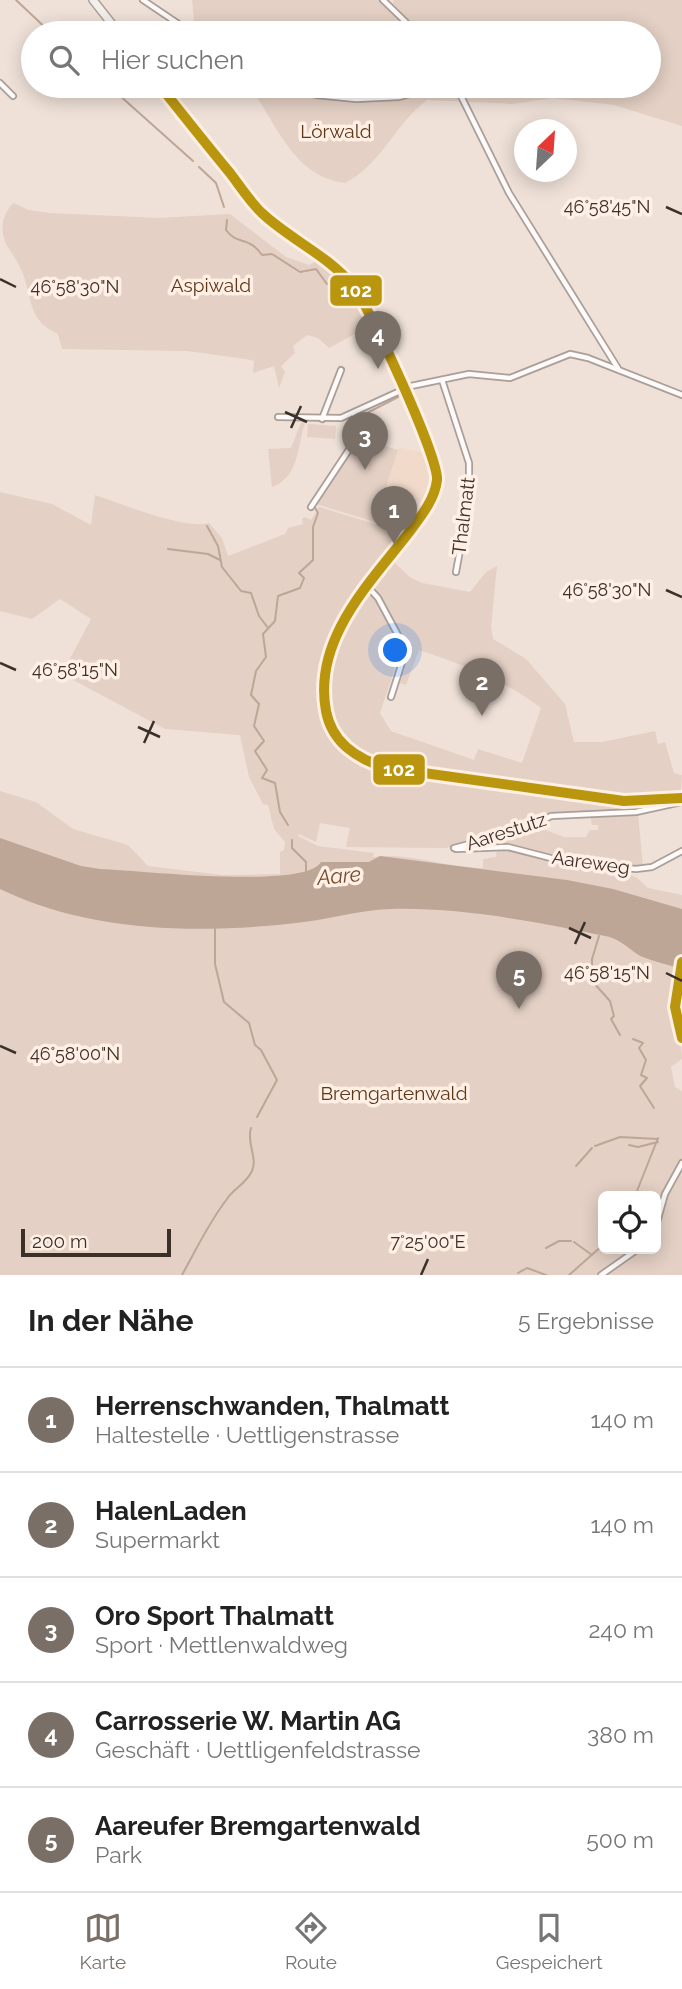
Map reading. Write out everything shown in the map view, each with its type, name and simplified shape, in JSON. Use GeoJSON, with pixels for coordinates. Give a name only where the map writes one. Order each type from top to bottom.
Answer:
{"type":"FeatureCollection","features":[{"type":"Feature","properties":{"kind":"main road"},"geometry":{"type":"LineString","coordinates":[[93,0],[110,21]]}},
{"type":"Feature","properties":{"kind":"main road"},"geometry":{"type":"LineString","coordinates":[[170,98],[262,214],[352,284],[405,390],[433,456],[436,484],[426,509],[331,643],[321,682],[328,723],[341,742],[357,757],[388,768],[624,801],[682,800]]}},
{"type":"Feature","properties":{"kind":"main road"},"geometry":{"type":"LineString","coordinates":[[682,962],[677,988],[676,1019],[682,1038]]}},
{"type":"Feature","properties":{"kind":"street"},"geometry":{"type":"LineString","coordinates":[[143,0],[174,21]]}},
{"type":"Feature","properties":{"kind":"street"},"geometry":{"type":"LineString","coordinates":[[383,0],[405,21]]}},
{"type":"Feature","properties":{"kind":"street"},"geometry":{"type":"LineString","coordinates":[[0,83],[13,96]]}},
{"type":"Feature","properties":{"kind":"street"},"geometry":{"type":"LineString","coordinates":[[346,98],[378,98]]}},
{"type":"Feature","properties":{"kind":"street"},"geometry":{"type":"LineString","coordinates":[[464,98],[509,193],[619,370]]}},
{"type":"Feature","properties":{"kind":"street"},"geometry":{"type":"LineString","coordinates":[[278,417],[322,419],[354,413],[405,390],[442,380],[474,374],[510,378],[570,355],[619,370],[682,395]]}},
{"type":"Feature","properties":{"kind":"street"},"geometry":{"type":"LineString","coordinates":[[322,419],[341,370]]}},
{"type":"Feature","properties":{"kind":"street","name":"Thalmatt"},"geometry":{"type":"LineString","coordinates":[[442,380],[469,463],[469,501],[456,572]]}},
{"type":"Feature","properties":{"kind":"street"},"geometry":{"type":"LineString","coordinates":[[311,507],[354,442],[357,433],[354,413]]}},
{"type":"Feature","properties":{"kind":"street"},"geometry":{"type":"LineString","coordinates":[[369,588],[377,595],[407,652],[391,697]]}},
{"type":"Feature","properties":{"kind":"street","name":"Aarestutz"},"geometry":{"type":"LineString","coordinates":[[454,849],[529,828],[551,816],[636,813],[682,800]]}},
{"type":"Feature","properties":{"kind":"street","name":"Aareweg"},"geometry":{"type":"LineString","coordinates":[[454,849],[508,847],[570,863],[636,869],[656,866],[682,851]]}},
{"type":"Feature","properties":{"kind":"street"},"geometry":{"type":"LineString","coordinates":[[661,1209],[665,1194],[682,1163]]}},
{"type":"Feature","properties":{"kind":"street"},"geometry":{"type":"LineString","coordinates":[[601,1275],[631,1254]]}},
{"type":"Feature","properties":{"kind":"shaded area"},"geometry":{"type":"Polygon","coordinates":[[[399,447],[428,454],[434,479],[426,504],[385,490],[399,447]]]}},
{"type":"Feature","properties":{"kind":"green space","name":"Lörwald"},"geometry":{"type":"Polygon","coordinates":[[[192,0],[379,0],[390,11],[394,0],[682,0],[682,126],[614,105],[552,98],[661,98],[661,21],[194,21],[192,0]]]}},
{"type":"Feature","properties":{"kind":"green space","name":"Lörwald"},"geometry":{"type":"Polygon","coordinates":[[[257,98],[552,98],[513,104],[427,100],[368,166],[345,183],[327,179],[312,170],[288,146],[257,98]]]}},
{"type":"Feature","properties":{"kind":"green space","name":"Aspiwald"},"geometry":{"type":"Polygon","coordinates":[[[14,203],[28,210],[50,213],[159,218],[230,214],[286,257],[309,265],[318,260],[328,265],[344,279],[371,325],[329,348],[318,338],[307,335],[293,346],[295,353],[281,366],[285,372],[279,388],[274,366],[253,373],[254,361],[246,359],[187,351],[62,349],[58,334],[47,328],[35,314],[20,267],[3,236],[3,221],[14,203]]]}},
{"type":"Feature","properties":{"kind":"green space"},"geometry":{"type":"Polygon","coordinates":[[[302,420],[305,423],[293,468],[288,476],[272,487],[268,449],[291,448],[302,420]]]}},
{"type":"Feature","properties":{"kind":"green space"},"geometry":{"type":"Polygon","coordinates":[[[308,424],[336,426],[335,439],[307,437],[308,424]]]}},
{"type":"Feature","properties":{"kind":"green space"},"geometry":{"type":"Polygon","coordinates":[[[364,439],[398,450],[385,490],[416,500],[407,527],[398,529],[316,504],[356,446],[364,439]]]}},
{"type":"Feature","properties":{"kind":"green space","name":"Bremgartenwald"},"geometry":{"type":"Polygon","coordinates":[[[0,492],[52,504],[91,525],[95,495],[169,520],[209,523],[222,538],[228,556],[285,534],[288,528],[303,524],[302,519],[305,517],[311,520],[319,507],[395,530],[398,537],[387,556],[411,578],[422,583],[470,592],[486,572],[497,566],[491,627],[493,639],[526,659],[565,704],[574,742],[602,742],[655,731],[658,744],[665,742],[674,773],[682,775],[680,801],[624,811],[548,814],[530,826],[446,848],[346,847],[350,828],[320,823],[316,842],[299,834],[298,836],[318,846],[374,853],[373,857],[401,857],[483,868],[483,859],[496,857],[497,848],[508,848],[619,869],[637,878],[648,888],[682,895],[682,987],[675,985],[671,1004],[682,1059],[671,1067],[675,1087],[682,1091],[682,1275],[0,1275],[0,791],[36,802],[73,829],[128,845],[148,866],[222,875],[280,874],[280,852],[284,850],[285,842],[274,829],[268,805],[263,804],[249,777],[240,735],[165,729],[62,674],[91,619],[60,599],[32,619],[0,611],[0,492]],[[419,650],[406,685],[400,683],[409,656],[400,653],[380,713],[391,731],[474,760],[478,749],[522,763],[541,708],[497,681],[419,650]]]}},
{"type":"Feature","properties":{"kind":"green space"},"geometry":{"type":"Polygon","coordinates":[[[638,814],[643,866],[636,868],[579,863],[497,846],[497,837],[540,828],[564,837],[586,837],[590,830],[598,830],[598,825],[592,825],[590,815],[638,814]]]}},
{"type":"Feature","properties":{"kind":"water","name":"Aare"},"geometry":{"type":"Polygon","coordinates":[[[0,838],[81,866],[100,869],[254,877],[308,870],[321,862],[369,862],[380,856],[567,880],[613,889],[682,909],[682,969],[641,956],[610,937],[526,921],[443,910],[378,910],[296,923],[221,929],[145,927],[108,922],[35,904],[0,889],[0,838]]]}},
{"type":"Feature","properties":{"kind":"waterway"},"geometry":{"type":"LineString","coordinates":[[16,0],[38,21]]}},
{"type":"Feature","properties":{"kind":"waterway"},"geometry":{"type":"LineString","coordinates":[[122,98],[193,161]]}},
{"type":"Feature","properties":{"kind":"waterway"},"geometry":{"type":"LineString","coordinates":[[199,167],[216,183],[224,207]]}},
{"type":"Feature","properties":{"kind":"waterway"},"geometry":{"type":"LineString","coordinates":[[227,220],[226,230],[230,235],[252,245],[262,255],[272,254],[300,272],[316,269],[327,284],[335,284],[352,303]]}},
{"type":"Feature","properties":{"kind":"waterway"},"geometry":{"type":"LineString","coordinates":[[363,323],[381,352]]}},
{"type":"Feature","properties":{"kind":"waterway"},"geometry":{"type":"LineString","coordinates":[[385,361],[394,380]]}},
{"type":"Feature","properties":{"kind":"waterway"},"geometry":{"type":"LineString","coordinates":[[361,433],[365,414],[398,397]]}},
{"type":"Feature","properties":{"kind":"waterway"},"geometry":{"type":"LineString","coordinates":[[326,488],[356,445]]}},
{"type":"Feature","properties":{"kind":"waterway"},"geometry":{"type":"LineString","coordinates":[[288,825],[280,812],[275,783],[262,778],[267,770],[255,751],[264,741],[254,726],[259,704],[251,695],[256,671],[266,657],[263,634],[275,621],[278,596],[300,588],[304,578],[299,573],[313,560],[313,527],[318,513],[314,506],[324,492]]}},
{"type":"Feature","properties":{"kind":"waterway"},"geometry":{"type":"LineString","coordinates":[[207,526],[218,546],[222,567],[241,591],[251,593],[259,616],[268,628]]}},
{"type":"Feature","properties":{"kind":"waterway"},"geometry":{"type":"LineString","coordinates":[[168,549],[208,554],[220,560]]}},
{"type":"Feature","properties":{"kind":"waterway","name":"Aare"},"geometry":{"type":"LineString","coordinates":[[292,840],[292,848],[306,862],[306,874]]}},
{"type":"Feature","properties":{"kind":"waterway"},"geometry":{"type":"LineString","coordinates":[[215,929],[215,964],[224,1002],[249,1023],[255,1045],[261,1050],[277,1080],[257,1117]]}},
{"type":"Feature","properties":{"kind":"waterway"},"geometry":{"type":"LineString","coordinates":[[599,936],[592,959],[592,981],[610,1001],[614,1016],[611,1019],[620,1035]]}},
{"type":"Feature","properties":{"kind":"waterway"},"geometry":{"type":"LineString","coordinates":[[633,1039],[643,1043],[639,1048],[646,1060],[641,1075],[647,1078],[640,1086],[654,1108]]}},
{"type":"Feature","properties":{"kind":"waterway"},"geometry":{"type":"LineString","coordinates":[[182,1275],[220,1208],[252,1171],[254,1160],[251,1128]]}},
{"type":"Feature","properties":{"kind":"waterway"},"geometry":{"type":"LineString","coordinates":[[595,1146],[620,1137],[658,1139]]}},
{"type":"Feature","properties":{"kind":"waterway"},"geometry":{"type":"LineString","coordinates":[[637,1191],[658,1138]]}},
{"type":"Feature","properties":{"kind":"waterway"},"geometry":{"type":"LineString","coordinates":[[629,1145],[638,1147],[658,1142]]}},
{"type":"Feature","properties":{"kind":"waterway"},"geometry":{"type":"LineString","coordinates":[[576,1166],[592,1148]]}},
{"type":"Feature","properties":{"kind":"waterway"},"geometry":{"type":"LineString","coordinates":[[546,1248],[559,1241],[571,1241]]}},
{"type":"Feature","properties":{"kind":"waterway"},"geometry":{"type":"LineString","coordinates":[[574,1242],[592,1255]]}},
{"type":"Feature","properties":{"kind":"waterway"},"geometry":{"type":"LineString","coordinates":[[569,1275],[598,1249]]}},
{"type":"Feature","properties":{"kind":"waterway"},"geometry":{"type":"LineString","coordinates":[[518,1273],[527,1268],[546,1275]]}},
{"type":"Feature","properties":{"kind":"transit line","name":"102"},"geometry":{"type":"LineString","coordinates":[[170,98],[258,209],[333,266],[353,286],[402,382],[435,466],[436,487],[426,509],[360,595],[335,638],[324,685],[329,722],[340,741],[357,755],[388,768],[624,801],[682,798]]}},
{"type":"Feature","properties":{"kind":"transit line","name":"102"},"geometry":{"type":"LineString","coordinates":[[682,962],[675,1007],[682,1038]]}},
{"type":"Feature","properties":{"kind":"place","name":"Carrosserie W. Martin AG"},"geometry":{"type":"Point","coordinates":[378,369]}},
{"type":"Feature","properties":{"kind":"place","name":"Oro Sport Thalmatt"},"geometry":{"type":"Point","coordinates":[365,470]}},
{"type":"Feature","properties":{"kind":"place","name":"Herrenschwanden, Thalmatt"},"geometry":{"type":"Point","coordinates":[394,544]}},
{"type":"Feature","properties":{"kind":"place","name":"HalenLaden"},"geometry":{"type":"Point","coordinates":[482,716]}},
{"type":"Feature","properties":{"kind":"place","name":"Aareufer Bremgartenwald"},"geometry":{"type":"Point","coordinates":[519,1009]}}]}
